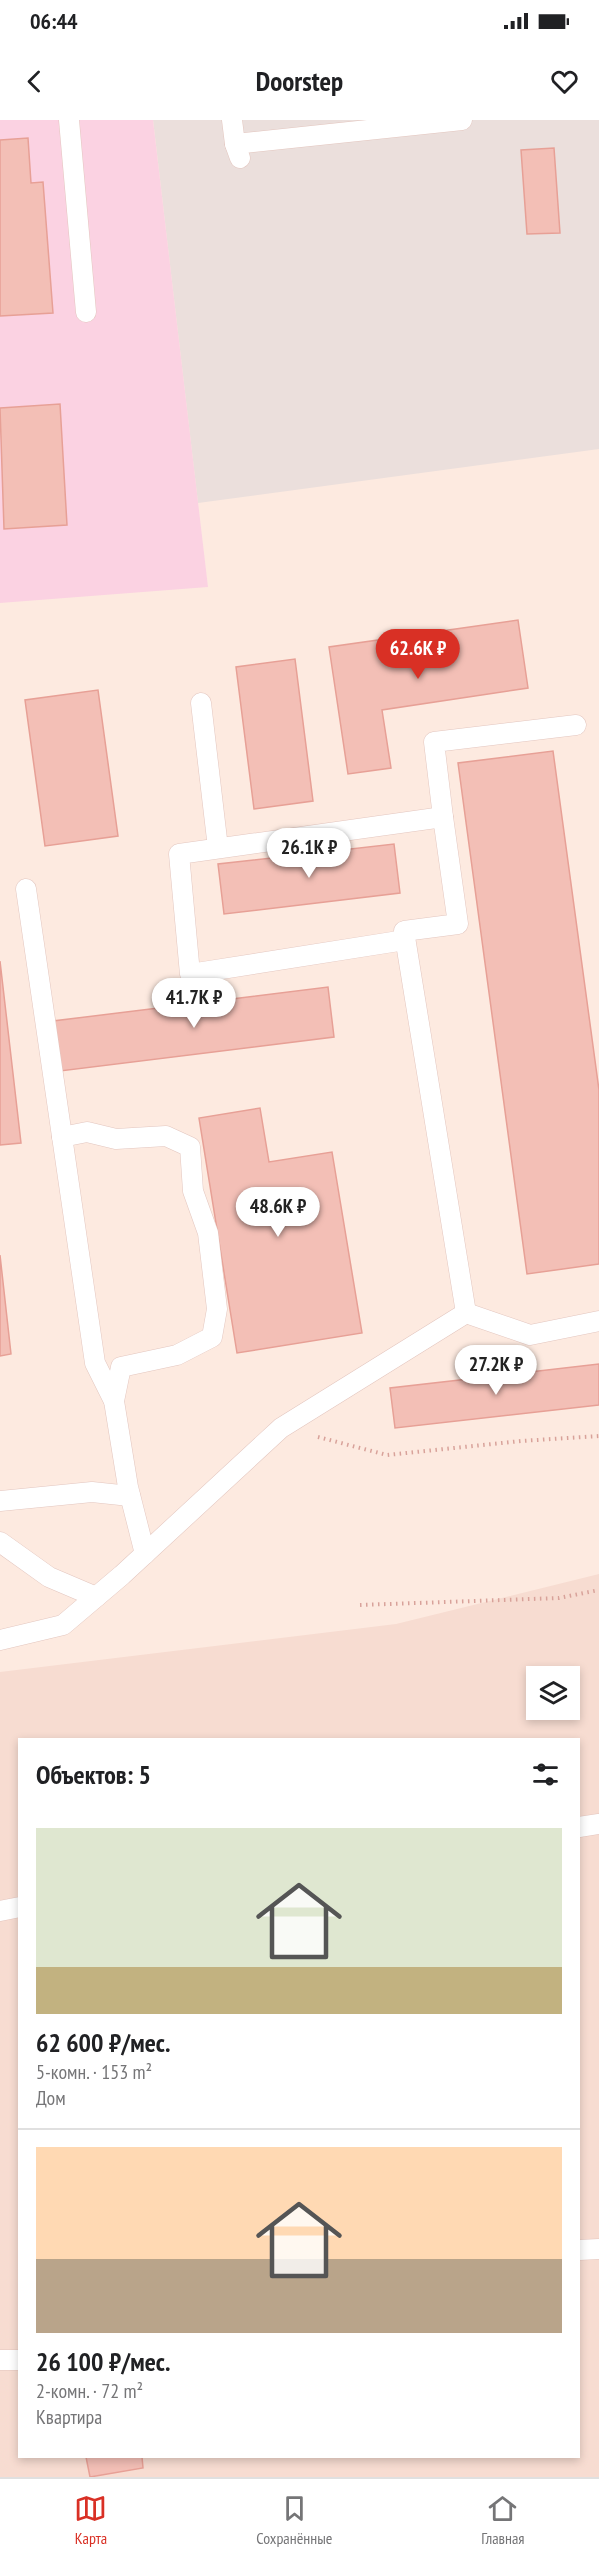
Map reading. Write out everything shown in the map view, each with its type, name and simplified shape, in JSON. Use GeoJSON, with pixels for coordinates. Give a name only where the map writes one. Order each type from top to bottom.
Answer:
{"type":"FeatureCollection","features":[{"type":"Feature","properties":{"kind":"lane"},"geometry":{"type":"LineString","coordinates":[[69,120],[86,312]]}},
{"type":"Feature","properties":{"kind":"lane"},"geometry":{"type":"LineString","coordinates":[[232,120],[237,151],[462,120]]}},
{"type":"Feature","properties":{"kind":"lane"},"geometry":{"type":"LineString","coordinates":[[201,703],[218,848]]}},
{"type":"Feature","properties":{"kind":"lane"},"geometry":{"type":"LineString","coordinates":[[466,1313],[404,931],[458,924],[434,742],[576,725]]}},
{"type":"Feature","properties":{"kind":"lane"},"geometry":{"type":"LineString","coordinates":[[405,940],[190,974],[179,854],[443,817]]}},
{"type":"Feature","properties":{"kind":"lane"},"geometry":{"type":"LineString","coordinates":[[26,888],[95,1363],[114,1401],[130,1496],[145,1554]]}},
{"type":"Feature","properties":{"kind":"lane"},"geometry":{"type":"LineString","coordinates":[[62,1137],[87,1132],[116,1139],[166,1136],[190,1147],[193,1191],[208,1233],[217,1309],[212,1337],[177,1355],[121,1367],[114,1401]]}},
{"type":"Feature","properties":{"kind":"lane"},"geometry":{"type":"LineString","coordinates":[[466,1313],[530,1335],[599,1321]]}},
{"type":"Feature","properties":{"kind":"lane"},"geometry":{"type":"LineString","coordinates":[[0,1640],[63,1625],[145,1554],[281,1428],[466,1313]]}},
{"type":"Feature","properties":{"kind":"lane"},"geometry":{"type":"LineString","coordinates":[[0,1501],[92,1492],[130,1496]]}},
{"type":"Feature","properties":{"kind":"lane"},"geometry":{"type":"LineString","coordinates":[[0,1542],[49,1576],[96,1597]]}},
{"type":"Feature","properties":{"kind":"lane"},"geometry":{"type":"LineString","coordinates":[[580,1827],[599,1824]]}},
{"type":"Feature","properties":{"kind":"lane"},"geometry":{"type":"LineString","coordinates":[[0,1911],[18,1907]]}},
{"type":"Feature","properties":{"kind":"lane"},"geometry":{"type":"LineString","coordinates":[[580,2250],[599,2249]]}},
{"type":"Feature","properties":{"kind":"lane"},"geometry":{"type":"LineString","coordinates":[[0,2360],[18,2360]]}},
{"type":"Feature","properties":{"kind":"path"},"geometry":{"type":"LineString","coordinates":[[281,1428],[387,1455],[521,1440],[599,1436]]}},
{"type":"Feature","properties":{"kind":"path"},"geometry":{"type":"LineString","coordinates":[[360,1605],[559,1598],[599,1590]]}},
{"type":"Feature","properties":{"kind":"shaded area"},"geometry":{"type":"Polygon","coordinates":[[[0,120],[153,120],[208,587],[0,603],[0,120]]]}},
{"type":"Feature","properties":{"kind":"shaded area"},"geometry":{"type":"Polygon","coordinates":[[[153,120],[599,120],[599,449],[198,503],[153,120]]]}},
{"type":"Feature","properties":{"kind":"shaded area"},"geometry":{"type":"Polygon","coordinates":[[[599,1574],[599,2477],[0,2477],[0,1672],[396,1624],[599,1574]]]}},
{"type":"Feature","properties":{"kind":"building"},"geometry":{"type":"Polygon","coordinates":[[[28,138],[31,183],[43,182],[53,313],[0,316],[0,140],[28,138]]]}},
{"type":"Feature","properties":{"kind":"building"},"geometry":{"type":"Polygon","coordinates":[[[554,148],[560,233],[527,234],[521,150],[554,148]]]}},
{"type":"Feature","properties":{"kind":"building"},"geometry":{"type":"Polygon","coordinates":[[[60,404],[67,525],[4,529],[0,408],[60,404]]]}},
{"type":"Feature","properties":{"kind":"building"},"geometry":{"type":"Polygon","coordinates":[[[518,620],[528,688],[382,710],[391,768],[348,774],[329,647],[518,620]]]}},
{"type":"Feature","properties":{"kind":"building"},"geometry":{"type":"Polygon","coordinates":[[[295,659],[313,801],[254,809],[236,667],[295,659]]]}},
{"type":"Feature","properties":{"kind":"building"},"geometry":{"type":"Polygon","coordinates":[[[98,690],[118,836],[45,846],[25,700],[98,690]]]}},
{"type":"Feature","properties":{"kind":"building"},"geometry":{"type":"Polygon","coordinates":[[[553,751],[599,1090],[599,1264],[527,1274],[458,763],[553,751]]]}},
{"type":"Feature","properties":{"kind":"building"},"geometry":{"type":"Polygon","coordinates":[[[394,844],[400,893],[224,914],[218,864],[394,844]]]}},
{"type":"Feature","properties":{"kind":"building"},"geometry":{"type":"Polygon","coordinates":[[[0,961],[21,1143],[0,1145],[0,961]]]}},
{"type":"Feature","properties":{"kind":"building"},"geometry":{"type":"Polygon","coordinates":[[[328,987],[334,1037],[60,1071],[53,1021],[328,987]]]}},
{"type":"Feature","properties":{"kind":"building"},"geometry":{"type":"Polygon","coordinates":[[[260,1108],[269,1162],[332,1152],[362,1333],[237,1353],[199,1118],[260,1108]]]}},
{"type":"Feature","properties":{"kind":"building"},"geometry":{"type":"Polygon","coordinates":[[[0,1255],[11,1354],[0,1356],[0,1255]]]}},
{"type":"Feature","properties":{"kind":"building"},"geometry":{"type":"Polygon","coordinates":[[[599,1364],[599,1405],[395,1428],[390,1388],[599,1364]]]}},
{"type":"Feature","properties":{"kind":"building"},"geometry":{"type":"Polygon","coordinates":[[[86,2458],[142,2458],[143,2468],[90,2477],[86,2458]]]}}]}
